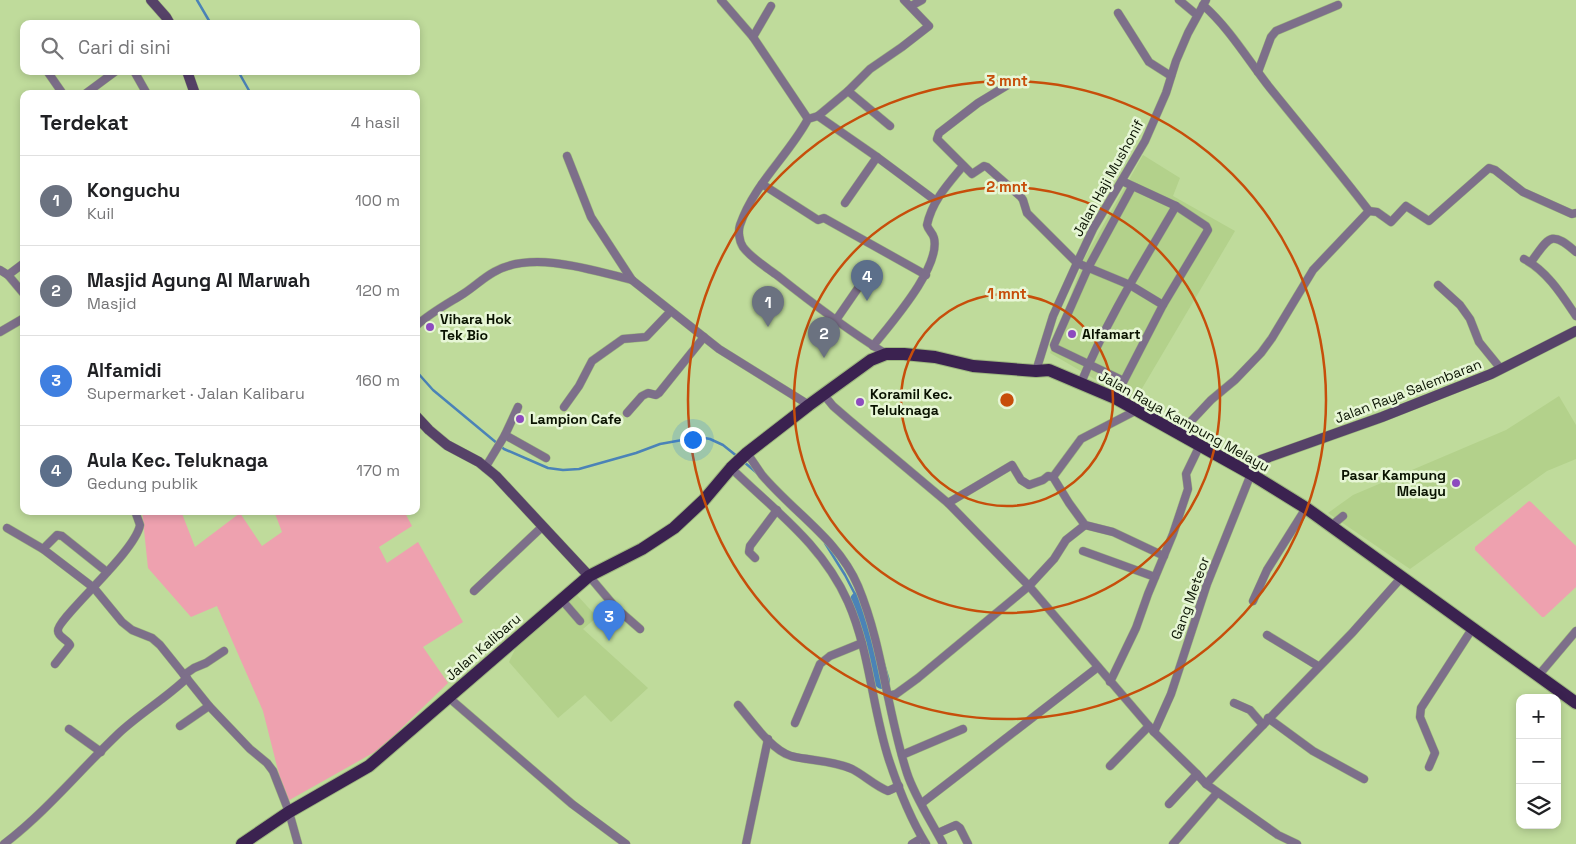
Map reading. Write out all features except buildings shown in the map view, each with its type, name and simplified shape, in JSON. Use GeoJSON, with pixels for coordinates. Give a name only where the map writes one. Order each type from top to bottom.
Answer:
{"type":"FeatureCollection","features":[{"type":"Feature","properties":{"kind":"main road"},"geometry":{"type":"LineString","coordinates":[[151,0],[168,20]]}},
{"type":"Feature","properties":{"kind":"main road"},"geometry":{"type":"LineString","coordinates":[[188,75],[194,90]]}},
{"type":"Feature","properties":{"kind":"main road","name":"Jalan Raya Salembaran"},"geometry":{"type":"LineString","coordinates":[[1251,474],[1262,460],[1382,417],[1501,369],[1576,331]]}},
{"type":"Feature","properties":{"kind":"main road","name":"Jalan Raya Kampung Melayu"},"geometry":{"type":"LineString","coordinates":[[740,460],[824,394],[871,360],[886,354],[935,357],[973,366],[1049,370],[1115,398],[1251,474],[1306,508],[1576,703]]}},
{"type":"Feature","properties":{"kind":"main road"},"geometry":{"type":"LineString","coordinates":[[420,420],[447,445],[478,462],[496,476],[589,576]]}},
{"type":"Feature","properties":{"kind":"main road","name":"Jalan Kalibaru"},"geometry":{"type":"LineString","coordinates":[[242,844],[289,812],[369,766],[589,576],[642,549],[674,528],[704,500],[740,460]]}},
{"type":"Feature","properties":{"kind":"street"},"geometry":{"type":"LineString","coordinates":[[721,0],[753,37],[808,119]]}},
{"type":"Feature","properties":{"kind":"street"},"geometry":{"type":"LineString","coordinates":[[886,354],[852,333],[757,260],[742,246],[740,226],[762,184],[773,167],[799,136],[808,119],[818,116],[848,91],[870,69],[929,26],[904,0]]}},
{"type":"Feature","properties":{"kind":"street"},"geometry":{"type":"LineString","coordinates":[[911,6],[922,0]]}},
{"type":"Feature","properties":{"kind":"street"},"geometry":{"type":"LineString","coordinates":[[1179,0],[1197,15]]}},
{"type":"Feature","properties":{"kind":"street"},"geometry":{"type":"LineString","coordinates":[[1205,2],[1258,72],[1369,211],[1377,212],[1391,222],[1406,206],[1429,221],[1489,168],[1495,170],[1524,192],[1572,214],[1576,213]]}},
{"type":"Feature","properties":{"kind":"street","name":"Jalan Haji Mushonif"},"geometry":{"type":"LineString","coordinates":[[1036,370],[1054,316],[1077,263],[1093,229],[1145,141],[1166,93],[1181,49],[1205,2]]}},
{"type":"Feature","properties":{"kind":"street"},"geometry":{"type":"LineString","coordinates":[[1258,72],[1271,37],[1276,31],[1338,5]]}},
{"type":"Feature","properties":{"kind":"street"},"geometry":{"type":"LineString","coordinates":[[753,37],[771,6]]}},
{"type":"Feature","properties":{"kind":"street"},"geometry":{"type":"LineString","coordinates":[[1118,13],[1149,62],[1171,76]]}},
{"type":"Feature","properties":{"kind":"street"},"geometry":{"type":"LineString","coordinates":[[50,75],[60,90]]}},
{"type":"Feature","properties":{"kind":"street"},"geometry":{"type":"LineString","coordinates":[[90,90],[111,75]]}},
{"type":"Feature","properties":{"kind":"street"},"geometry":{"type":"LineString","coordinates":[[136,75],[145,90]]}},
{"type":"Feature","properties":{"kind":"street"},"geometry":{"type":"LineString","coordinates":[[1016,80],[978,103],[938,135],[937,139],[973,175],[984,166],[987,167],[1021,197],[1024,200],[1027,213],[1077,263],[1130,285],[1163,304]]}},
{"type":"Feature","properties":{"kind":"street"},"geometry":{"type":"LineString","coordinates":[[848,91],[890,126]]}},
{"type":"Feature","properties":{"kind":"street"},"geometry":{"type":"LineString","coordinates":[[818,116],[936,201]]}},
{"type":"Feature","properties":{"kind":"street"},"geometry":{"type":"LineString","coordinates":[[567,156],[590,217],[632,280],[719,349],[809,405]]}},
{"type":"Feature","properties":{"kind":"street"},"geometry":{"type":"LineString","coordinates":[[845,203],[877,157]]}},
{"type":"Feature","properties":{"kind":"street"},"geometry":{"type":"LineString","coordinates":[[873,346],[926,275],[934,250],[934,238],[927,225],[936,201],[963,166]]}},
{"type":"Feature","properties":{"kind":"street"},"geometry":{"type":"LineString","coordinates":[[1115,398],[1122,380],[1163,304],[1208,230],[1206,226],[1176,206],[1122,181]]}},
{"type":"Feature","properties":{"kind":"street"},"geometry":{"type":"LineString","coordinates":[[762,184],[818,220],[824,218],[926,275]]}},
{"type":"Feature","properties":{"kind":"street"},"geometry":{"type":"LineString","coordinates":[[1122,380],[1055,348],[1054,345],[1088,268],[1132,187]]}},
{"type":"Feature","properties":{"kind":"street"},"geometry":{"type":"LineString","coordinates":[[1081,383],[1130,285],[1176,206]]}},
{"type":"Feature","properties":{"kind":"street"},"geometry":{"type":"LineString","coordinates":[[1179,434],[1211,400],[1257,358],[1272,338],[1312,270],[1369,211]]}},
{"type":"Feature","properties":{"kind":"street"},"geometry":{"type":"LineString","coordinates":[[1576,252],[1563,241],[1553,239],[1547,242],[1527,261],[1549,278],[1576,316]]}},
{"type":"Feature","properties":{"kind":"street"},"geometry":{"type":"LineString","coordinates":[[420,323],[495,271],[520,264],[534,262],[569,265],[632,280]]}},
{"type":"Feature","properties":{"kind":"street"},"geometry":{"type":"LineString","coordinates":[[8,275],[20,267]]}},
{"type":"Feature","properties":{"kind":"street"},"geometry":{"type":"LineString","coordinates":[[0,270],[8,275],[20,289]]}},
{"type":"Feature","properties":{"kind":"street"},"geometry":{"type":"LineString","coordinates":[[836,320],[865,278]]}},
{"type":"Feature","properties":{"kind":"street"},"geometry":{"type":"LineString","coordinates":[[1438,285],[1460,305],[1470,319],[1479,342],[1501,369]]}},
{"type":"Feature","properties":{"kind":"street"},"geometry":{"type":"LineString","coordinates":[[564,407],[592,361],[623,339],[646,337],[670,312]]}},
{"type":"Feature","properties":{"kind":"street"},"geometry":{"type":"LineString","coordinates":[[0,332],[20,320]]}},
{"type":"Feature","properties":{"kind":"street"},"geometry":{"type":"LineString","coordinates":[[627,413],[642,396],[648,393],[656,395],[659,393],[704,337]]}},
{"type":"Feature","properties":{"kind":"street"},"geometry":{"type":"LineString","coordinates":[[824,394],[833,406],[848,420],[948,503],[1029,586],[1151,729],[1206,784],[1278,835],[1297,844]]}},
{"type":"Feature","properties":{"kind":"street"},"geometry":{"type":"LineString","coordinates":[[485,468],[503,438],[518,407]]}},
{"type":"Feature","properties":{"kind":"street"},"geometry":{"type":"LineString","coordinates":[[1053,477],[1081,439],[1137,410]]}},
{"type":"Feature","properties":{"kind":"street"},"geometry":{"type":"LineString","coordinates":[[503,438],[546,458]]}},
{"type":"Feature","properties":{"kind":"street"},"geometry":{"type":"LineString","coordinates":[[1110,682],[1136,628],[1173,534],[1188,489],[1186,474],[1200,445]]}},
{"type":"Feature","properties":{"kind":"street"},"geometry":{"type":"LineString","coordinates":[[740,460],[777,510],[810,542],[837,580],[848,601],[862,643],[889,760],[924,841],[912,844]]}},
{"type":"Feature","properties":{"kind":"street"},"geometry":{"type":"LineString","coordinates":[[740,460],[762,474],[825,536],[851,572],[858,586],[878,646],[892,718],[908,776],[943,844]]}},
{"type":"Feature","properties":{"kind":"street"},"geometry":{"type":"LineString","coordinates":[[948,503],[1012,465],[1021,480],[1029,486],[1048,476],[1053,477]]}},
{"type":"Feature","properties":{"kind":"street","name":"Gang Meteor"},"geometry":{"type":"LineString","coordinates":[[1151,729],[1171,694],[1207,584],[1251,474]]}},
{"type":"Feature","properties":{"kind":"street"},"geometry":{"type":"LineString","coordinates":[[1053,477],[1085,525],[1113,532],[1164,556]]}},
{"type":"Feature","properties":{"kind":"street"},"geometry":{"type":"LineString","coordinates":[[1253,601],[1267,570],[1306,508]]}},
{"type":"Feature","properties":{"kind":"street"},"geometry":{"type":"LineString","coordinates":[[755,558],[748,550],[777,510]]}},
{"type":"Feature","properties":{"kind":"street"},"geometry":{"type":"LineString","coordinates":[[55,664],[70,645],[59,634],[59,627],[65,617],[94,588],[133,542],[140,525],[136,515]]}},
{"type":"Feature","properties":{"kind":"street"},"geometry":{"type":"LineString","coordinates":[[1331,526],[1343,516]]}},
{"type":"Feature","properties":{"kind":"street"},"geometry":{"type":"LineString","coordinates":[[888,696],[896,694],[931,668],[1029,586],[1054,559],[1066,540],[1085,525]]}},
{"type":"Feature","properties":{"kind":"street"},"geometry":{"type":"LineString","coordinates":[[474,592],[543,526]]}},
{"type":"Feature","properties":{"kind":"street"},"geometry":{"type":"LineString","coordinates":[[7,528],[43,549],[94,588],[122,622],[132,630],[152,638],[160,645],[209,706],[273,771],[289,812],[298,844]]}},
{"type":"Feature","properties":{"kind":"street"},"geometry":{"type":"LineString","coordinates":[[43,549],[59,535],[107,572]]}},
{"type":"Feature","properties":{"kind":"street"},"geometry":{"type":"LineString","coordinates":[[1082,551],[1155,577]]}},
{"type":"Feature","properties":{"kind":"street"},"geometry":{"type":"LineString","coordinates":[[589,576],[616,608],[640,629]]}},
{"type":"Feature","properties":{"kind":"street"},"geometry":{"type":"LineString","coordinates":[[1206,784],[1318,666],[1352,633],[1401,578]]}},
{"type":"Feature","properties":{"kind":"street"},"geometry":{"type":"LineString","coordinates":[[561,599],[580,621]]}},
{"type":"Feature","properties":{"kind":"street"},"geometry":{"type":"LineString","coordinates":[[1429,767],[1435,753],[1420,717],[1421,708],[1472,629]]}},
{"type":"Feature","properties":{"kind":"street"},"geometry":{"type":"LineString","coordinates":[[1538,676],[1576,630]]}},
{"type":"Feature","properties":{"kind":"street"},"geometry":{"type":"LineString","coordinates":[[1267,635],[1318,666]]}},
{"type":"Feature","properties":{"kind":"street"},"geometry":{"type":"LineString","coordinates":[[795,723],[820,664],[830,656],[862,643]]}},
{"type":"Feature","properties":{"kind":"street"},"geometry":{"type":"LineString","coordinates":[[4,844],[30,824],[120,732],[169,695],[194,668],[206,664],[224,651]]}},
{"type":"Feature","properties":{"kind":"street"},"geometry":{"type":"LineString","coordinates":[[922,803],[1098,667]]}},
{"type":"Feature","properties":{"kind":"street"},"geometry":{"type":"LineString","coordinates":[[448,698],[572,804],[625,844]]}},
{"type":"Feature","properties":{"kind":"street"},"geometry":{"type":"LineString","coordinates":[[1234,703],[1250,710],[1265,722],[1364,779]]}},
{"type":"Feature","properties":{"kind":"street"},"geometry":{"type":"LineString","coordinates":[[738,705],[781,751],[792,756],[824,761],[852,769],[888,791],[899,786]]}},
{"type":"Feature","properties":{"kind":"street"},"geometry":{"type":"LineString","coordinates":[[180,726],[209,706]]}},
{"type":"Feature","properties":{"kind":"street"},"geometry":{"type":"LineString","coordinates":[[69,729],[100,752]]}},
{"type":"Feature","properties":{"kind":"street"},"geometry":{"type":"LineString","coordinates":[[902,755],[963,729]]}},
{"type":"Feature","properties":{"kind":"street"},"geometry":{"type":"LineString","coordinates":[[1110,766],[1151,729]]}},
{"type":"Feature","properties":{"kind":"street"},"geometry":{"type":"LineString","coordinates":[[746,844],[768,739]]}},
{"type":"Feature","properties":{"kind":"street"},"geometry":{"type":"LineString","coordinates":[[1169,804],[1197,774]]}},
{"type":"Feature","properties":{"kind":"street"},"geometry":{"type":"LineString","coordinates":[[1173,844],[1217,793]]}},
{"type":"Feature","properties":{"kind":"street"},"geometry":{"type":"LineString","coordinates":[[938,833],[956,825],[960,828],[968,844]]}},
{"type":"Feature","properties":{"kind":"shaded area"},"geometry":{"type":"Polygon","coordinates":[[[1143,155],[1180,178],[1173,196],[1235,231],[1134,402],[1050,353],[1084,259],[1143,155]]]}},
{"type":"Feature","properties":{"kind":"shaded area","name":"Pasar Kampung Melayu"},"geometry":{"type":"Polygon","coordinates":[[[1559,396],[1576,425],[1576,459],[1547,471],[1410,569],[1328,513],[1353,495],[1506,430],[1559,396]]]}},
{"type":"Feature","properties":{"kind":"shaded area"},"geometry":{"type":"Polygon","coordinates":[[[1529,501],[1576,546],[1576,587],[1544,617],[1475,550],[1475,547],[1529,501]]]}},
{"type":"Feature","properties":{"kind":"shaded area"},"geometry":{"type":"Polygon","coordinates":[[[142,515],[183,515],[195,547],[237,515],[241,515],[262,546],[282,532],[276,515],[406,515],[412,526],[379,547],[387,563],[418,542],[463,622],[423,647],[448,683],[380,749],[286,802],[263,711],[217,606],[191,617],[148,568],[142,515]]]}},
{"type":"Feature","properties":{"kind":"shaded area"},"geometry":{"type":"Polygon","coordinates":[[[576,594],[597,617],[583,629],[648,688],[611,722],[585,695],[558,718],[509,662],[518,643],[576,594]]]}},
{"type":"Feature","properties":{"kind":"waterway"},"geometry":{"type":"LineString","coordinates":[[197,0],[209,20]]}},
{"type":"Feature","properties":{"kind":"waterway"},"geometry":{"type":"LineString","coordinates":[[240,75],[249,90]]}},
{"type":"Feature","properties":{"kind":"waterway"},"geometry":{"type":"LineString","coordinates":[[420,375],[433,390],[504,449],[548,468],[563,470],[579,469],[636,453],[660,444],[699,437],[710,439],[723,445],[738,457]]}},
{"type":"Feature","properties":{"kind":"waterway"},"geometry":{"type":"LineString","coordinates":[[744,462],[757,473]]}},
{"type":"Feature","properties":{"kind":"waterway"},"geometry":{"type":"LineString","coordinates":[[825,543],[858,600]]}},
{"type":"Feature","properties":{"kind":"waterway"},"geometry":{"type":"LineString","coordinates":[[858,600],[882,681]]}},
{"type":"Feature","properties":{"kind":"place","name":"Aula Kec. Teluknaga"},"geometry":{"type":"Point","coordinates":[867,301]}},
{"type":"Feature","properties":{"kind":"place","name":"Vihara Hok Tek Bio"},"geometry":{"type":"Point","coordinates":[430,327]}},
{"type":"Feature","properties":{"kind":"place","name":"Konguchu"},"geometry":{"type":"Point","coordinates":[768,327]}},
{"type":"Feature","properties":{"kind":"place","name":"Alfamart"},"geometry":{"type":"Point","coordinates":[1072,334]}},
{"type":"Feature","properties":{"kind":"place","name":"Masjid Agung Al Marwah"},"geometry":{"type":"Point","coordinates":[824,358]}},
{"type":"Feature","properties":{"kind":"place","name":"Koramil Kec. Teluknaga"},"geometry":{"type":"Point","coordinates":[860,402]}},
{"type":"Feature","properties":{"kind":"place","name":"Lampion Cafe"},"geometry":{"type":"Point","coordinates":[520,419]}},
{"type":"Feature","properties":{"kind":"place","name":"Pasar Kampung Melayu"},"geometry":{"type":"Point","coordinates":[1456,483]}},
{"type":"Feature","properties":{"kind":"place","name":"Alfamidi"},"geometry":{"type":"Point","coordinates":[609,641]}}]}
